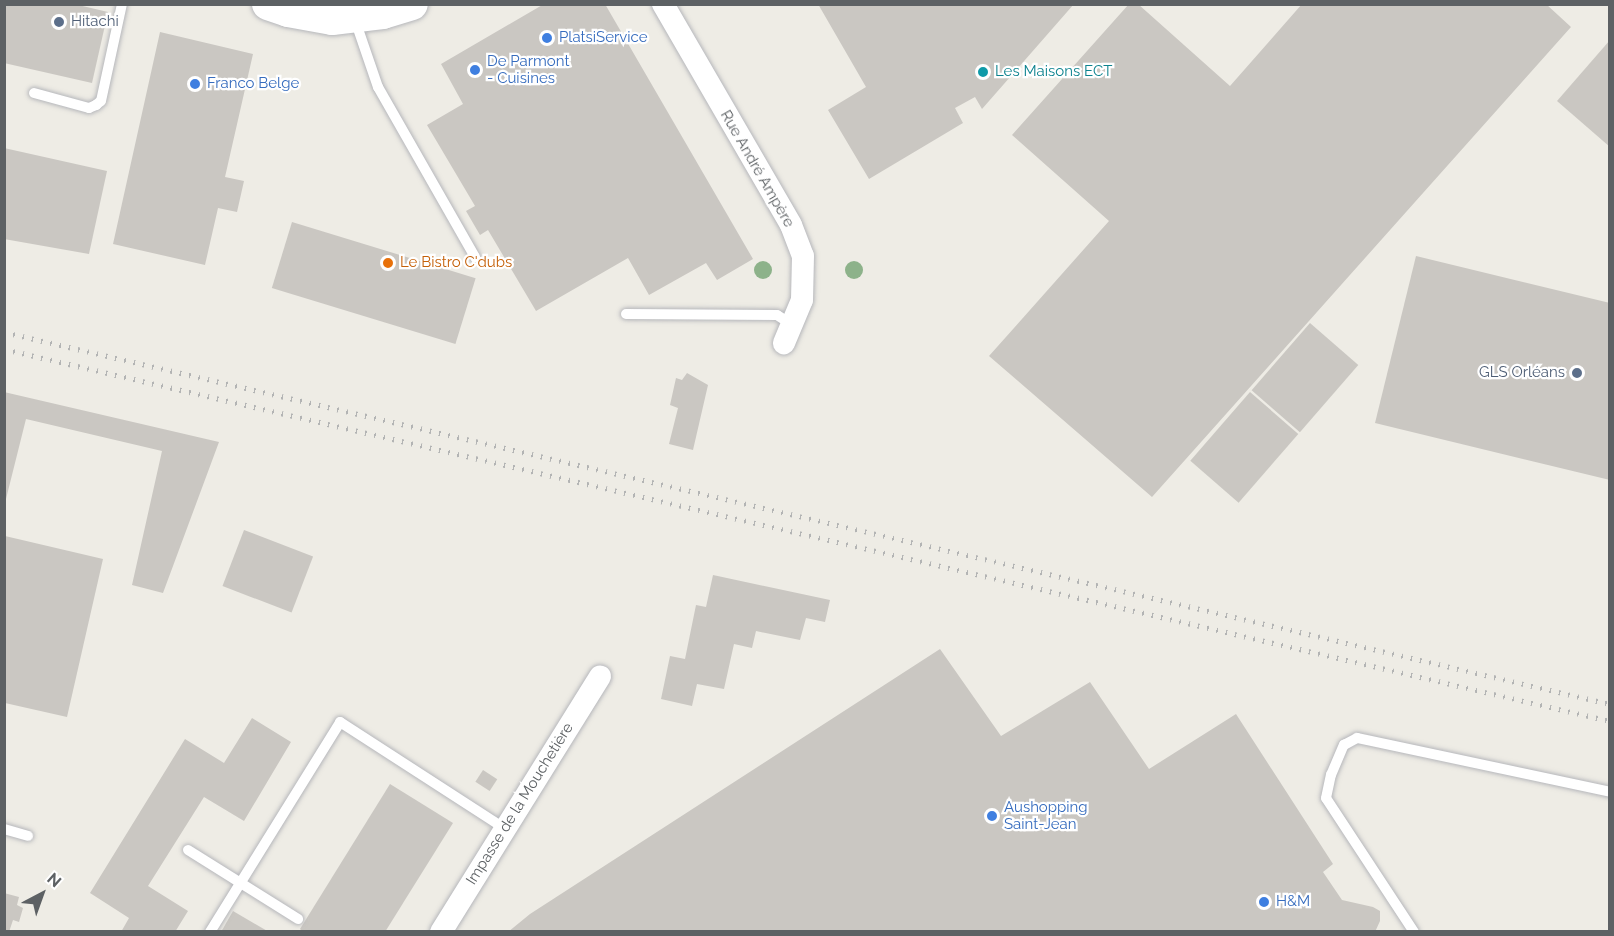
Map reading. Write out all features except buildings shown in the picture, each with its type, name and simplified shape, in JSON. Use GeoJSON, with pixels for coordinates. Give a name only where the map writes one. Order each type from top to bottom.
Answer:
{"type":"FeatureCollection","features":[{"type":"Feature","properties":{"kind":"street"},"geometry":{"type":"LineString","coordinates":[[268,4],[288,11],[332,19],[412,4]]}},
{"type":"Feature","properties":{"kind":"street","name":"Rue André Ampère"},"geometry":{"type":"LineString","coordinates":[[663,4],[791,225],[803,256],[804,289],[788,333]]}},
{"type":"Feature","properties":{"kind":"street","name":"Impasse de la Mouchetière"},"geometry":{"type":"LineString","coordinates":[[441,932],[600,677]]}},
{"type":"Feature","properties":{"kind":"lane"},"geometry":{"type":"LineString","coordinates":[[34,93],[89,108],[101,100],[122,4]]}},
{"type":"Feature","properties":{"kind":"lane"},"geometry":{"type":"LineString","coordinates":[[372,12],[378,87],[476,257]]}},
{"type":"Feature","properties":{"kind":"lane"},"geometry":{"type":"LineString","coordinates":[[626,314],[777,315],[788,333]]}},
{"type":"Feature","properties":{"kind":"lane"},"geometry":{"type":"LineString","coordinates":[[210,932],[340,722],[504,828]]}},
{"type":"Feature","properties":{"kind":"lane"},"geometry":{"type":"LineString","coordinates":[[1414,932],[1326,798],[1330,775],[1344,745],[1357,738],[1610,792]]}},
{"type":"Feature","properties":{"kind":"lane"},"geometry":{"type":"LineString","coordinates":[[4,829],[28,836]]}},
{"type":"Feature","properties":{"kind":"lane"},"geometry":{"type":"LineString","coordinates":[[188,850],[298,919]]}},
{"type":"Feature","properties":{"kind":"railway"},"geometry":{"type":"LineString","coordinates":[[4,332],[1610,704]]}},
{"type":"Feature","properties":{"kind":"railway"},"geometry":{"type":"LineString","coordinates":[[4,349],[1610,721]]}},
{"type":"Feature","properties":{"kind":"place","name":"Hitachi"},"geometry":{"type":"Point","coordinates":[59,22]}},
{"type":"Feature","properties":{"kind":"place","name":"PlatsiService"},"geometry":{"type":"Point","coordinates":[547,38]}},
{"type":"Feature","properties":{"kind":"place","name":"De Parmont - Cuisines"},"geometry":{"type":"Point","coordinates":[475,70]}},
{"type":"Feature","properties":{"kind":"place","name":"Les Maisons ECT"},"geometry":{"type":"Point","coordinates":[983,72]}},
{"type":"Feature","properties":{"kind":"place","name":"Franco Belge"},"geometry":{"type":"Point","coordinates":[195,84]}},
{"type":"Feature","properties":{"kind":"place","name":"Le Bistro C'dubs"},"geometry":{"type":"Point","coordinates":[388,263]}},
{"type":"Feature","properties":{"kind":"place","name":"GLS Orléans"},"geometry":{"type":"Point","coordinates":[1577,373]}},
{"type":"Feature","properties":{"kind":"place","name":"Aushopping Saint-Jean"},"geometry":{"type":"Point","coordinates":[992,816]}},
{"type":"Feature","properties":{"kind":"place","name":"H&M"},"geometry":{"type":"Point","coordinates":[1264,902]}}]}
